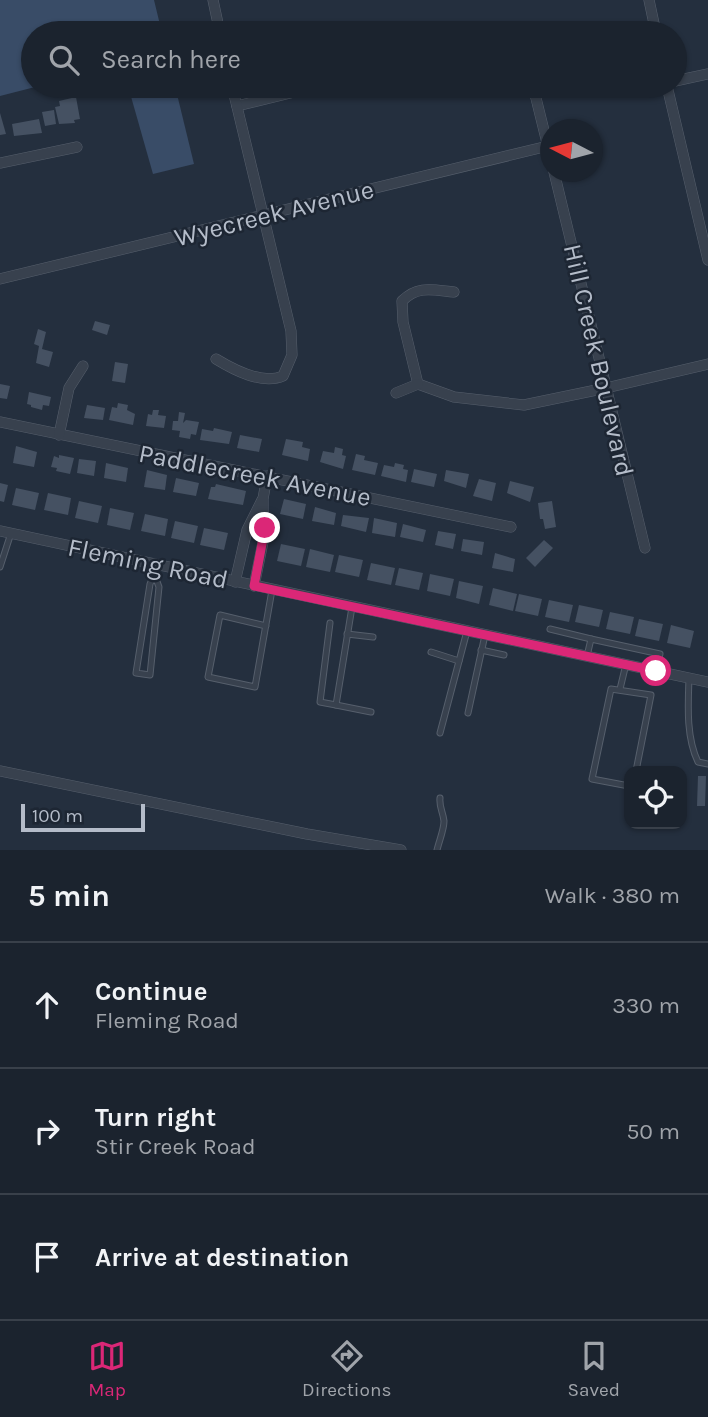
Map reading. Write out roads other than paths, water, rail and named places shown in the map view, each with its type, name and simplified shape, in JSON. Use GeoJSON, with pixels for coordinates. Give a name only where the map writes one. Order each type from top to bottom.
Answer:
{"type":"FeatureCollection","features":[{"type":"Feature","properties":{"kind":"street"},"geometry":{"type":"LineString","coordinates":[[212,0],[217,21]]}},
{"type":"Feature","properties":{"kind":"street"},"geometry":{"type":"LineString","coordinates":[[649,0],[653,21]]}},
{"type":"Feature","properties":{"kind":"street"},"geometry":{"type":"LineString","coordinates":[[687,78],[708,74]]}},
{"type":"Feature","properties":{"kind":"street"},"geometry":{"type":"LineString","coordinates":[[216,359],[237,373],[275,379],[283,376],[292,355],[291,331],[235,98]]}},
{"type":"Feature","properties":{"kind":"street"},"geometry":{"type":"LineString","coordinates":[[237,106],[270,98]]}},
{"type":"Feature","properties":{"kind":"street"},"geometry":{"type":"LineString","coordinates":[[536,98],[541,119]]}},
{"type":"Feature","properties":{"kind":"street"},"geometry":{"type":"LineString","coordinates":[[670,98],[708,260]]}},
{"type":"Feature","properties":{"kind":"street"},"geometry":{"type":"LineString","coordinates":[[0,163],[77,147]]}},
{"type":"Feature","properties":{"kind":"street","name":"Wyecreek Avenue"},"geometry":{"type":"LineString","coordinates":[[0,279],[263,215],[540,153]]}},
{"type":"Feature","properties":{"kind":"street","name":"Hill Creek Boulevard"},"geometry":{"type":"LineString","coordinates":[[556,182],[645,548]]}},
{"type":"Feature","properties":{"kind":"street"},"geometry":{"type":"LineString","coordinates":[[418,384],[403,322],[402,301],[411,292],[432,289],[454,292]]}},
{"type":"Feature","properties":{"kind":"street"},"geometry":{"type":"LineString","coordinates":[[396,393],[418,384],[454,397],[524,405],[708,364]]}},
{"type":"Feature","properties":{"kind":"street"},"geometry":{"type":"LineString","coordinates":[[59,435],[69,388],[83,366]]}},
{"type":"Feature","properties":{"kind":"street","name":"Paddlecreek Avenue"},"geometry":{"type":"LineString","coordinates":[[0,422],[511,527]]}},
{"type":"Feature","properties":{"kind":"street"},"geometry":{"type":"LineString","coordinates":[[254,586],[265,528],[263,499],[267,477]]}},
{"type":"Feature","properties":{"kind":"street"},"geometry":{"type":"LineString","coordinates":[[234,582],[247,530],[263,499]]}},
{"type":"Feature","properties":{"kind":"street","name":"Fleming Road"},"geometry":{"type":"LineString","coordinates":[[5,532],[156,571],[254,586],[708,682]]}},
{"type":"Feature","properties":{"kind":"street"},"geometry":{"type":"LineString","coordinates":[[0,771],[307,834],[401,850]]}},
{"type":"Feature","properties":{"kind":"lane"},"geometry":{"type":"LineString","coordinates":[[0,567],[5,532]]}},
{"type":"Feature","properties":{"kind":"lane"},"geometry":{"type":"LineString","coordinates":[[156,571],[159,587],[150,676],[136,673],[150,584],[156,571]]}},
{"type":"Feature","properties":{"kind":"lane"},"geometry":{"type":"LineString","coordinates":[[266,626],[220,615],[208,677],[255,687],[266,626],[272,590]]}},
{"type":"Feature","properties":{"kind":"lane"},"geometry":{"type":"LineString","coordinates":[[336,705],[352,607]]}},
{"type":"Feature","properties":{"kind":"lane"},"geometry":{"type":"LineString","coordinates":[[330,623],[320,702],[371,712]]}},
{"type":"Feature","properties":{"kind":"lane"},"geometry":{"type":"LineString","coordinates":[[550,629],[660,654],[656,671]]}},
{"type":"Feature","properties":{"kind":"lane"},"geometry":{"type":"LineString","coordinates":[[440,733],[467,631]]}},
{"type":"Feature","properties":{"kind":"lane"},"geometry":{"type":"LineString","coordinates":[[347,634],[373,638]]}},
{"type":"Feature","properties":{"kind":"lane"},"geometry":{"type":"LineString","coordinates":[[468,713],[485,635]]}},
{"type":"Feature","properties":{"kind":"lane"},"geometry":{"type":"LineString","coordinates":[[587,656],[591,639]]}},
{"type":"Feature","properties":{"kind":"lane"},"geometry":{"type":"LineString","coordinates":[[481,650],[504,655]]}},
{"type":"Feature","properties":{"kind":"lane"},"geometry":{"type":"LineString","coordinates":[[431,652],[459,661]]}},
{"type":"Feature","properties":{"kind":"lane"},"geometry":{"type":"LineString","coordinates":[[620,689],[626,664]]}},
{"type":"Feature","properties":{"kind":"lane"},"geometry":{"type":"LineString","coordinates":[[689,678],[688,708],[692,750],[698,762],[708,764]]}},
{"type":"Feature","properties":{"kind":"lane"},"geometry":{"type":"LineString","coordinates":[[624,785],[592,779],[611,689],[651,695],[637,766]]}},
{"type":"Feature","properties":{"kind":"lane"},"geometry":{"type":"LineString","coordinates":[[437,850],[444,826],[440,797]]}},
{"type":"Feature","properties":{"kind":"water"},"geometry":{"type":"Polygon","coordinates":[[[0,0],[154,0],[159,21],[21,21],[21,91],[0,96],[0,0]]]}},
{"type":"Feature","properties":{"kind":"water"},"geometry":{"type":"Polygon","coordinates":[[[131,98],[178,98],[194,164],[153,174],[131,98]]]}}]}
